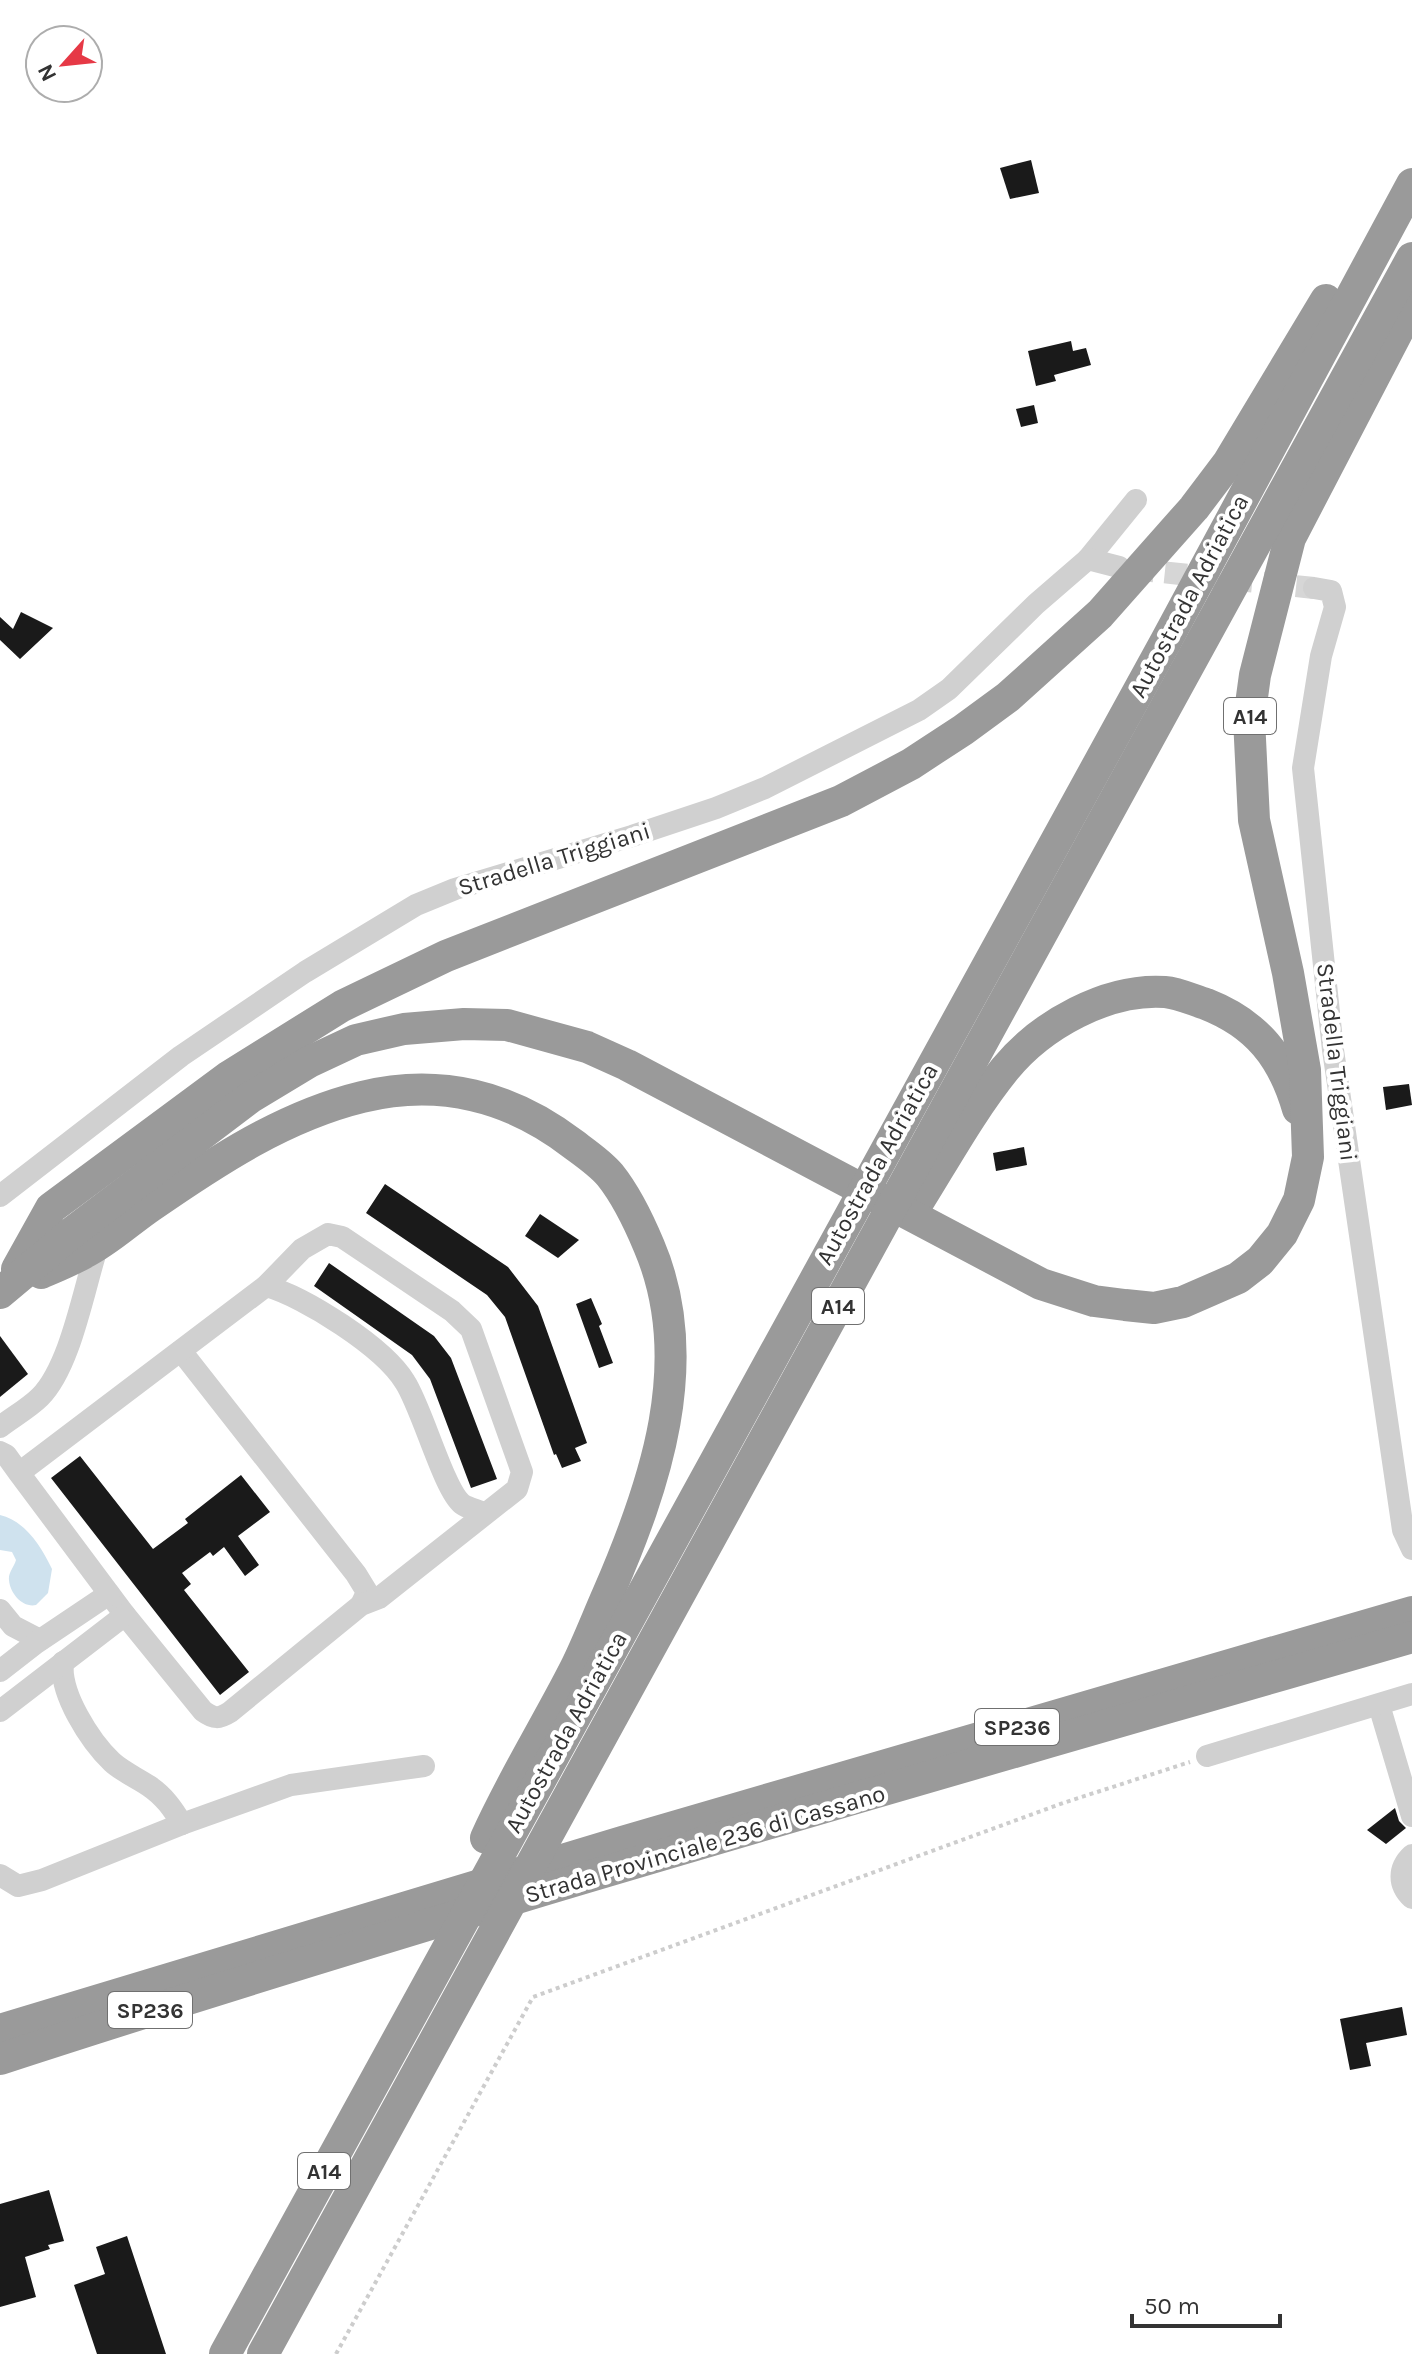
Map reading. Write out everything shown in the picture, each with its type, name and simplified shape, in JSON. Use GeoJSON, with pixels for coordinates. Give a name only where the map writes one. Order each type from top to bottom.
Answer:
{"type":"FeatureCollection","features":[{"type":"Feature","properties":{"kind":"highway"},"geometry":{"type":"LineString","coordinates":[[3,1291],[51,1208],[280,1042],[342,1006],[446,956],[841,801],[911,764],[1008,697],[1100,614],[1194,508],[1228,463],[1342,274],[1412,168]]}},
{"type":"Feature","properties":{"kind":"highway","name":"Autostrada Adriatica"},"geometry":{"type":"LineString","coordinates":[[225,2354],[1166,641],[1412,184]]}},
{"type":"Feature","properties":{"kind":"highway","name":"Autostrada Adriatica"},"geometry":{"type":"LineString","coordinates":[[263,2354],[1412,258]]}},
{"type":"Feature","properties":{"kind":"highway","name":"A14"},"geometry":{"type":"LineString","coordinates":[[3,1291],[74,1231],[251,1097],[309,1062],[356,1040],[404,1029],[464,1024],[507,1025],[587,1047],[672,1086],[961,1244],[1041,1284],[1094,1301],[1154,1308],[1183,1302],[1238,1278],[1260,1261],[1282,1234],[1299,1200],[1308,1157],[1305,1070],[1297,1020],[1254,820],[1250,769],[1251,704],[1269,615],[1290,538],[1412,304]]}},
{"type":"Feature","properties":{"kind":"highway","name":"A14"},"geometry":{"type":"LineString","coordinates":[[739,1488],[985,1095],[1007,1066],[1055,1025],[1101,1000],[1153,993],[1165,992],[1219,1009],[1248,1025],[1276,1057],[1294,1095],[1308,1157]]}},
{"type":"Feature","properties":{"kind":"highway","name":"A14"},"geometry":{"type":"LineString","coordinates":[[3,1291],[87,1252],[196,1175],[272,1130],[324,1108],[364,1096],[416,1089],[468,1092],[519,1109],[552,1128],[609,1174],[641,1227],[660,1272],[669,1314],[670,1388],[656,1471],[626,1552],[575,1669],[505,1796],[457,1901],[425,1990]]}},
{"type":"Feature","properties":{"kind":"highway","name":"Strada Provinciale 236 di Cassano"},"geometry":{"type":"LineString","coordinates":[[0,2027],[298,1952],[1412,1612]]}},
{"type":"Feature","properties":{"kind":"highway","name":"Strada Provinciale 236 di Cassano"},"geometry":{"type":"LineString","coordinates":[[625,1853],[1412,1637]]}},
{"type":"Feature","properties":{"kind":"highway","name":"Strada Provinciale 236 di Cassano"},"geometry":{"type":"LineString","coordinates":[[0,2059],[213,1990],[298,1952]]}},
{"type":"Feature","properties":{"kind":"street","name":"Stradella Triggiani"},"geometry":{"type":"LineString","coordinates":[[0,1196],[181,1056],[305,972],[416,905],[455,889],[716,808],[765,788],[919,710],[949,689],[1036,604],[1088,559],[1136,500]]}},
{"type":"Feature","properties":{"kind":"street"},"geometry":{"type":"LineString","coordinates":[[1088,559],[1119,567]]}},
{"type":"Feature","properties":{"kind":"street","name":"Stradella Triggiani"},"geometry":{"type":"LineString","coordinates":[[1314,588],[1331,591],[1335,607],[1321,656],[1303,768],[1333,1050],[1403,1530],[1412,1549]]}},
{"type":"Feature","properties":{"kind":"street"},"geometry":{"type":"LineString","coordinates":[[0,1452],[6,1455],[19,1473],[125,1615],[212,1718],[221,1718],[361,1605],[379,1598],[517,1489],[522,1472],[471,1329],[452,1311],[342,1237],[328,1234],[302,1249],[266,1286],[19,1473]]}},
{"type":"Feature","properties":{"kind":"street"},"geometry":{"type":"LineString","coordinates":[[0,1427],[40,1397],[53,1380],[73,1328],[98,1245]]}},
{"type":"Feature","properties":{"kind":"street"},"geometry":{"type":"LineString","coordinates":[[266,1286],[317,1307],[391,1363],[405,1381],[423,1417],[448,1482],[461,1503],[484,1513]]}},
{"type":"Feature","properties":{"kind":"street"},"geometry":{"type":"LineString","coordinates":[[181,1351],[356,1574],[367,1592],[361,1605]]}},
{"type":"Feature","properties":{"kind":"street"},"geometry":{"type":"LineString","coordinates":[[0,1671],[109,1594]]}},
{"type":"Feature","properties":{"kind":"street"},"geometry":{"type":"LineString","coordinates":[[0,1610],[13,1626],[40,1640]]}},
{"type":"Feature","properties":{"kind":"street"},"geometry":{"type":"LineString","coordinates":[[0,1711],[125,1615]]}},
{"type":"Feature","properties":{"kind":"street"},"geometry":{"type":"LineString","coordinates":[[63,1662],[66,1691],[95,1741],[112,1762],[169,1804],[182,1824]]}},
{"type":"Feature","properties":{"kind":"street"},"geometry":{"type":"LineString","coordinates":[[1207,1756],[1412,1694]]}},
{"type":"Feature","properties":{"kind":"street"},"geometry":{"type":"LineString","coordinates":[[1379,1705],[1412,1816]]}},
{"type":"Feature","properties":{"kind":"street"},"geometry":{"type":"LineString","coordinates":[[0,1875],[18,1886],[42,1880],[182,1824],[291,1785],[424,1766]]}},
{"type":"Feature","properties":{"kind":"street"},"geometry":{"type":"LineString","coordinates":[[1412,1855],[1403,1865],[1401,1873],[1404,1889],[1412,1898]]}},
{"type":"Feature","properties":{"kind":"path"},"geometry":{"type":"LineString","coordinates":[[336,2354],[533,1997],[1063,1803],[1207,1756]]}},
{"type":"Feature","properties":{"kind":"water"},"geometry":{"type":"Polygon","coordinates":[[[0,1515],[25,1529],[52,1569],[48,1593],[36,1605],[18,1599],[10,1585],[10,1572],[16,1560],[12,1552],[0,1550],[0,1515]]]}},
{"type":"Feature","properties":{"kind":"building"},"geometry":{"type":"Polygon","coordinates":[[[1031,160],[1039,193],[1010,199],[1000,168],[1031,160]]]}},
{"type":"Feature","properties":{"kind":"building"},"geometry":{"type":"Polygon","coordinates":[[[1071,341],[1073,351],[1086,348],[1091,365],[1054,375],[1056,381],[1036,386],[1028,351],[1071,341]]]}},
{"type":"Feature","properties":{"kind":"building"},"geometry":{"type":"Polygon","coordinates":[[[1034,405],[1038,423],[1021,427],[1016,409],[1034,405]]]}},
{"type":"Feature","properties":{"kind":"building"},"geometry":{"type":"Polygon","coordinates":[[[21,612],[53,628],[20,659],[0,640],[0,617],[13,629],[21,612]]]}},
{"type":"Feature","properties":{"kind":"building"},"geometry":{"type":"Polygon","coordinates":[[[1409,1084],[1412,1105],[1386,1110],[1383,1087],[1409,1084]]]}},
{"type":"Feature","properties":{"kind":"building"},"geometry":{"type":"Polygon","coordinates":[[[1024,1147],[1027,1165],[996,1171],[993,1153],[1024,1147]]]}},
{"type":"Feature","properties":{"kind":"building"},"geometry":{"type":"Polygon","coordinates":[[[385,1184],[508,1267],[538,1306],[587,1443],[575,1448],[581,1461],[562,1468],[554,1455],[505,1317],[487,1295],[366,1213],[385,1184]]]}},
{"type":"Feature","properties":{"kind":"building"},"geometry":{"type":"Polygon","coordinates":[[[540,1214],[579,1240],[558,1258],[525,1236],[540,1214]]]}},
{"type":"Feature","properties":{"kind":"building"},"geometry":{"type":"Polygon","coordinates":[[[329,1263],[434,1336],[451,1358],[497,1479],[471,1488],[430,1379],[412,1355],[314,1286],[329,1263]]]}},
{"type":"Feature","properties":{"kind":"building"},"geometry":{"type":"Polygon","coordinates":[[[591,1298],[613,1363],[599,1368],[576,1304],[591,1298]]]}},
{"type":"Feature","properties":{"kind":"building"},"geometry":{"type":"Polygon","coordinates":[[[0,1336],[28,1374],[0,1397],[0,1336]]]}},
{"type":"Feature","properties":{"kind":"building"},"geometry":{"type":"Polygon","coordinates":[[[80,1456],[153,1549],[188,1523],[185,1519],[241,1475],[270,1512],[238,1536],[259,1565],[245,1576],[224,1547],[213,1556],[210,1552],[182,1573],[191,1584],[184,1590],[249,1672],[220,1695],[51,1478],[80,1456]]]}},
{"type":"Feature","properties":{"kind":"building"},"geometry":{"type":"Polygon","coordinates":[[[1395,1808],[1399,1821],[1406,1828],[1386,1844],[1367,1830],[1395,1808]]]}},
{"type":"Feature","properties":{"kind":"building"},"geometry":{"type":"Polygon","coordinates":[[[1402,2007],[1407,2035],[1366,2043],[1371,2066],[1350,2070],[1340,2019],[1402,2007]]]}},
{"type":"Feature","properties":{"kind":"building"},"geometry":{"type":"Polygon","coordinates":[[[49,2190],[64,2241],[25,2257],[36,2297],[0,2307],[0,2204],[49,2190]]]}},
{"type":"Feature","properties":{"kind":"building"},"geometry":{"type":"Polygon","coordinates":[[[127,2236],[166,2354],[97,2354],[74,2285],[105,2274],[96,2247],[127,2236]]]}},
{"type":"Feature","properties":{"kind":"tunnel"},"geometry":{"type":"LineString","coordinates":[[1132,569],[1314,588]]}}]}
